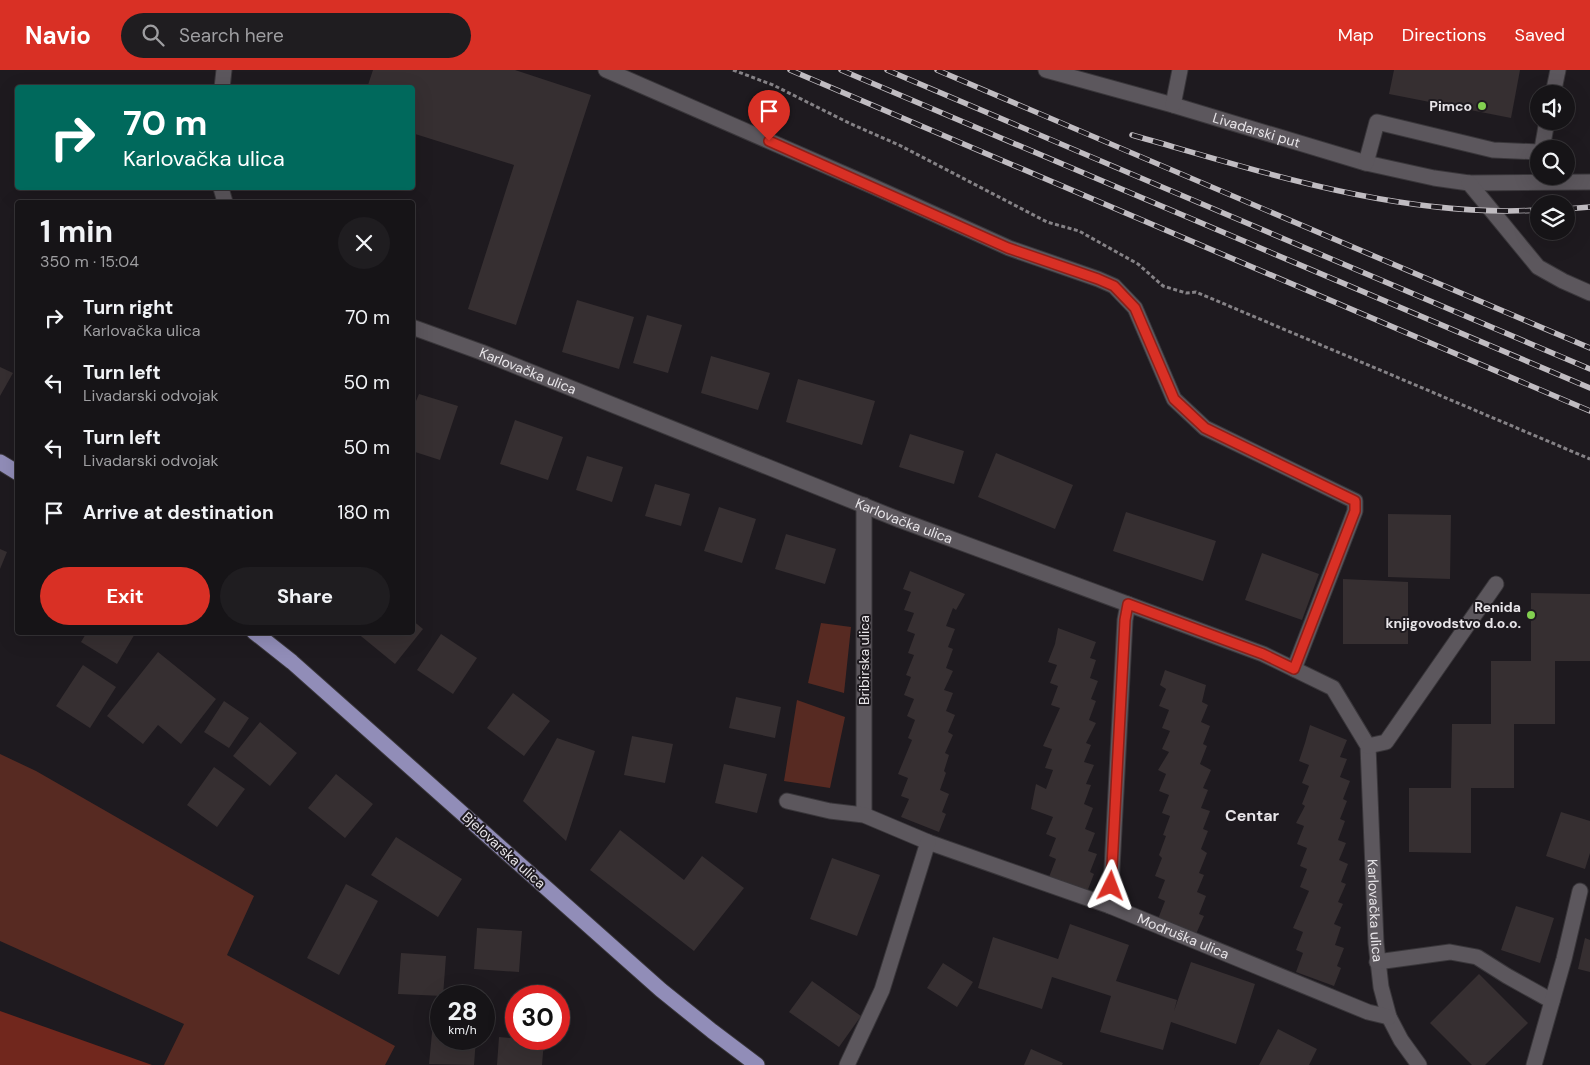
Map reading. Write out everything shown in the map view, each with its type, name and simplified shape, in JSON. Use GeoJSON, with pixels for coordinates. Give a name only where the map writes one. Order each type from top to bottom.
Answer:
{"type":"FeatureCollection","features":[{"type":"Feature","properties":{"kind":"main road"},"geometry":{"type":"LineString","coordinates":[[0,462],[15,471]]}},
{"type":"Feature","properties":{"kind":"main road","name":"Bjelovarska ulica"},"geometry":{"type":"LineString","coordinates":[[258,635],[292,662],[661,990],[757,1065]]}},
{"type":"Feature","properties":{"kind":"street"},"geometry":{"type":"LineString","coordinates":[[222,85],[224,70]]}},
{"type":"Feature","properties":{"kind":"street"},"geometry":{"type":"LineString","coordinates":[[606,70],[872,186],[1008,248],[1114,286],[1135,308],[1174,399],[1205,428],[1355,501],[1355,511],[1294,669]]}},
{"type":"Feature","properties":{"kind":"street","name":"Livadarski put"},"geometry":{"type":"LineString","coordinates":[[1046,70],[1173,105],[1366,163],[1434,178],[1469,183],[1589,182]]}},
{"type":"Feature","properties":{"kind":"street"},"geometry":{"type":"LineString","coordinates":[[1173,105],[1180,70]]}},
{"type":"Feature","properties":{"kind":"street"},"geometry":{"type":"LineString","coordinates":[[1555,85],[1558,70]]}},
{"type":"Feature","properties":{"kind":"street"},"geometry":{"type":"LineString","coordinates":[[1366,163],[1377,122],[1493,150],[1530,152]]}},
{"type":"Feature","properties":{"kind":"street"},"geometry":{"type":"LineString","coordinates":[[1469,183],[1538,267],[1590,293]]}},
{"type":"Feature","properties":{"kind":"street","name":"Karlovačka ulica"},"geometry":{"type":"LineString","coordinates":[[415,328],[481,352],[864,505],[1263,654],[1333,688],[1368,746],[1377,962],[1388,1016],[1401,1040],[1419,1065]]}},
{"type":"Feature","properties":{"kind":"street","name":"Bribirska ulica"},"geometry":{"type":"LineString","coordinates":[[864,505],[864,815]]}},
{"type":"Feature","properties":{"kind":"street"},"geometry":{"type":"LineString","coordinates":[[1368,746],[1386,742],[1496,584]]}},
{"type":"Feature","properties":{"kind":"street"},"geometry":{"type":"LineString","coordinates":[[1110,906],[1125,620],[1128,604]]}},
{"type":"Feature","properties":{"kind":"street","name":"Modruška ulica"},"geometry":{"type":"LineString","coordinates":[[787,801],[830,811],[864,815],[928,842],[1110,906],[1368,1012],[1388,1016]]}},
{"type":"Feature","properties":{"kind":"street"},"geometry":{"type":"LineString","coordinates":[[847,1065],[882,990],[928,842]]}},
{"type":"Feature","properties":{"kind":"street"},"geometry":{"type":"LineString","coordinates":[[1534,1065],[1564,959],[1580,891]]}},
{"type":"Feature","properties":{"kind":"street"},"geometry":{"type":"LineString","coordinates":[[1377,962],[1450,952],[1476,957],[1552,1001]]}},
{"type":"Feature","properties":{"kind":"path"},"geometry":{"type":"LineString","coordinates":[[733,70],[773,85],[849,123],[899,144],[1046,222],[1079,232],[1138,264],[1164,286],[1186,293],[1196,292],[1590,460]]}},
{"type":"Feature","properties":{"kind":"shaded area"},"geometry":{"type":"Polygon","coordinates":[[[821,623],[851,627],[844,693],[808,683],[821,623]]]}},
{"type":"Feature","properties":{"kind":"shaded area"},"geometry":{"type":"Polygon","coordinates":[[[797,700],[845,717],[830,788],[784,781],[797,700]]]}},
{"type":"Feature","properties":{"kind":"shaded area"},"geometry":{"type":"Polygon","coordinates":[[[0,754],[36,771],[254,896],[227,955],[395,1046],[385,1065],[164,1065],[184,1024],[0,941],[0,754]]]}},
{"type":"Feature","properties":{"kind":"shaded area"},"geometry":{"type":"Polygon","coordinates":[[[0,1011],[152,1065],[0,1065],[0,1011]]]}},
{"type":"Feature","properties":{"kind":"building"},"geometry":{"type":"Polygon","coordinates":[[[373,70],[515,70],[591,95],[516,325],[468,309],[514,165],[415,134],[415,85],[368,85],[373,70]]]}},
{"type":"Feature","properties":{"kind":"building","name":"Pimco"},"geometry":{"type":"Polygon","coordinates":[[[1394,70],[1520,70],[1511,118],[1389,94],[1394,70]]]}},
{"type":"Feature","properties":{"kind":"building"},"geometry":{"type":"Polygon","coordinates":[[[577,300],[634,317],[619,369],[562,352],[577,300]]]}},
{"type":"Feature","properties":{"kind":"building"},"geometry":{"type":"Polygon","coordinates":[[[647,315],[682,325],[668,373],[633,363],[647,315]]]}},
{"type":"Feature","properties":{"kind":"building"},"geometry":{"type":"Polygon","coordinates":[[[711,356],[770,373],[758,410],[701,393],[711,356]]]}},
{"type":"Feature","properties":{"kind":"building"},"geometry":{"type":"Polygon","coordinates":[[[0,367],[13,373],[0,396],[0,367]]]}},
{"type":"Feature","properties":{"kind":"building"},"geometry":{"type":"Polygon","coordinates":[[[798,379],[875,401],[862,445],[786,422],[798,379]]]}},
{"type":"Feature","properties":{"kind":"building"},"geometry":{"type":"Polygon","coordinates":[[[419,394],[458,406],[440,460],[415,452],[416,401],[419,394]]]}},
{"type":"Feature","properties":{"kind":"building"},"geometry":{"type":"Polygon","coordinates":[[[515,420],[563,437],[548,480],[500,464],[515,420]]]}},
{"type":"Feature","properties":{"kind":"building"},"geometry":{"type":"Polygon","coordinates":[[[910,434],[964,451],[954,484],[899,467],[910,434]]]}},
{"type":"Feature","properties":{"kind":"building"},"geometry":{"type":"Polygon","coordinates":[[[996,453],[1073,485],[1055,529],[978,497],[996,453]]]}},
{"type":"Feature","properties":{"kind":"building"},"geometry":{"type":"Polygon","coordinates":[[[587,456],[623,467],[612,502],[576,490],[587,456]]]}},
{"type":"Feature","properties":{"kind":"building"},"geometry":{"type":"Polygon","coordinates":[[[655,484],[690,494],[681,526],[645,516],[655,484]]]}},
{"type":"Feature","properties":{"kind":"building"},"geometry":{"type":"Polygon","coordinates":[[[719,507],[756,519],[742,563],[704,551],[719,507]]]}},
{"type":"Feature","properties":{"kind":"building"},"geometry":{"type":"Polygon","coordinates":[[[1126,512],[1216,541],[1203,581],[1113,551],[1126,512]]]}},
{"type":"Feature","properties":{"kind":"building"},"geometry":{"type":"Polygon","coordinates":[[[1388,514],[1451,515],[1450,579],[1388,577],[1388,514]]]}},
{"type":"Feature","properties":{"kind":"building"},"geometry":{"type":"Polygon","coordinates":[[[786,534],[836,549],[825,584],[775,569],[786,534]]]}},
{"type":"Feature","properties":{"kind":"building"},"geometry":{"type":"Polygon","coordinates":[[[0,549],[7,552],[0,569],[0,549]]]}},
{"type":"Feature","properties":{"kind":"building"},"geometry":{"type":"Polygon","coordinates":[[[1262,553],[1319,574],[1302,620],[1245,600],[1262,553]]]}},
{"type":"Feature","properties":{"kind":"building"},"geometry":{"type":"Polygon","coordinates":[[[910,571],[965,594],[956,610],[953,608],[946,626],[955,629],[948,647],[953,649],[946,668],[953,671],[944,690],[953,693],[946,711],[955,715],[948,732],[953,735],[945,753],[949,755],[944,771],[946,773],[940,790],[949,794],[942,812],[946,814],[939,832],[901,817],[909,799],[901,796],[908,778],[898,774],[912,740],[908,738],[915,720],[907,716],[914,699],[904,695],[911,677],[906,675],[914,655],[908,653],[915,634],[907,631],[914,613],[904,610],[911,592],[903,589],[910,571]]]}},
{"type":"Feature","properties":{"kind":"building"},"geometry":{"type":"Polygon","coordinates":[[[1343,579],[1408,582],[1408,644],[1343,644],[1343,579]]]}},
{"type":"Feature","properties":{"kind":"building"},"geometry":{"type":"Polygon","coordinates":[[[1531,593],[1590,594],[1590,661],[1555,661],[1555,724],[1514,724],[1514,788],[1471,788],[1471,853],[1409,852],[1409,788],[1451,788],[1452,724],[1491,724],[1491,661],[1531,661],[1531,593]]]}},
{"type":"Feature","properties":{"kind":"building"},"geometry":{"type":"Polygon","coordinates":[[[415,622],[423,629],[395,664],[360,635],[415,635],[415,622]]]}},
{"type":"Feature","properties":{"kind":"building"},"geometry":{"type":"Polygon","coordinates":[[[1058,628],[1096,642],[1090,658],[1096,660],[1090,678],[1098,681],[1091,699],[1096,701],[1089,720],[1096,723],[1086,743],[1091,745],[1084,762],[1094,765],[1086,784],[1091,785],[1084,804],[1093,808],[1085,829],[1095,833],[1088,851],[1097,854],[1090,872],[1094,874],[1087,892],[1049,877],[1056,859],[1049,856],[1056,838],[1046,834],[1053,817],[1031,809],[1036,784],[1046,789],[1053,770],[1045,768],[1052,749],[1043,746],[1060,708],[1051,705],[1058,686],[1050,683],[1057,665],[1048,662],[1055,644],[1058,628]]]}},
{"type":"Feature","properties":{"kind":"building"},"geometry":{"type":"Polygon","coordinates":[[[441,634],[477,658],[453,694],[417,670],[441,634]]]}},
{"type":"Feature","properties":{"kind":"building"},"geometry":{"type":"Polygon","coordinates":[[[85,635],[134,635],[117,664],[81,642],[85,635]]]}},
{"type":"Feature","properties":{"kind":"building"},"geometry":{"type":"Polygon","coordinates":[[[158,652],[216,699],[181,744],[158,725],[143,744],[107,716],[158,652]]]}},
{"type":"Feature","properties":{"kind":"building"},"geometry":{"type":"Polygon","coordinates":[[[83,665],[116,687],[90,728],[56,706],[83,665]]]}},
{"type":"Feature","properties":{"kind":"building"},"geometry":{"type":"Polygon","coordinates":[[[1165,670],[1206,685],[1202,702],[1208,705],[1201,722],[1210,726],[1203,744],[1207,746],[1200,764],[1211,770],[1203,788],[1208,790],[1201,808],[1210,811],[1203,829],[1208,831],[1201,849],[1207,853],[1199,873],[1204,875],[1197,892],[1206,896],[1199,914],[1204,916],[1196,934],[1158,919],[1165,901],[1158,898],[1165,880],[1155,876],[1162,858],[1159,855],[1166,836],[1163,835],[1170,816],[1162,813],[1169,795],[1159,791],[1166,774],[1158,770],[1169,752],[1162,749],[1170,731],[1162,728],[1169,710],[1159,706],[1166,689],[1160,685],[1165,670]]]}},
{"type":"Feature","properties":{"kind":"building"},"geometry":{"type":"Polygon","coordinates":[[[513,693],[550,721],[524,756],[487,728],[513,693]]]}},
{"type":"Feature","properties":{"kind":"building"},"geometry":{"type":"Polygon","coordinates":[[[736,697],[781,707],[775,738],[729,728],[736,697]]]}},
{"type":"Feature","properties":{"kind":"building"},"geometry":{"type":"Polygon","coordinates":[[[224,701],[249,718],[229,748],[204,732],[224,701]]]}},
{"type":"Feature","properties":{"kind":"building"},"geometry":{"type":"Polygon","coordinates":[[[260,722],[297,753],[270,786],[233,756],[260,722]]]}},
{"type":"Feature","properties":{"kind":"building"},"geometry":{"type":"Polygon","coordinates":[[[1310,725],[1347,740],[1340,757],[1347,759],[1340,777],[1350,781],[1343,799],[1347,801],[1340,819],[1345,821],[1338,840],[1346,843],[1339,860],[1348,864],[1341,882],[1346,884],[1338,902],[1343,904],[1334,924],[1341,927],[1335,945],[1344,948],[1337,966],[1341,968],[1334,986],[1296,972],[1303,953],[1296,950],[1303,932],[1293,928],[1309,891],[1300,887],[1307,869],[1300,866],[1307,848],[1297,844],[1304,826],[1296,823],[1305,806],[1302,804],[1309,786],[1302,783],[1309,765],[1299,761],[1310,725]]]}},
{"type":"Feature","properties":{"kind":"building"},"geometry":{"type":"Polygon","coordinates":[[[632,736],[673,744],[665,783],[624,775],[632,736]]]}},
{"type":"Feature","properties":{"kind":"building"},"geometry":{"type":"Polygon","coordinates":[[[557,738],[595,751],[566,841],[523,801],[557,738]]]}},
{"type":"Feature","properties":{"kind":"building"},"geometry":{"type":"Polygon","coordinates":[[[724,764],[767,774],[757,813],[715,803],[724,764]]]}},
{"type":"Feature","properties":{"kind":"building"},"geometry":{"type":"Polygon","coordinates":[[[214,767],[245,789],[217,827],[187,805],[214,767]]]}},
{"type":"Feature","properties":{"kind":"building"},"geometry":{"type":"Polygon","coordinates":[[[336,774],[373,804],[345,838],[308,808],[336,774]]]}},
{"type":"Feature","properties":{"kind":"building"},"geometry":{"type":"Polygon","coordinates":[[[1561,812],[1590,821],[1590,853],[1585,869],[1546,856],[1561,812]]]}},
{"type":"Feature","properties":{"kind":"building"},"geometry":{"type":"Polygon","coordinates":[[[620,830],[684,880],[702,856],[744,888],[694,951],[590,870],[620,830]]]}},
{"type":"Feature","properties":{"kind":"building"},"geometry":{"type":"Polygon","coordinates":[[[396,837],[462,879],[438,917],[371,875],[396,837]]]}},
{"type":"Feature","properties":{"kind":"building"},"geometry":{"type":"Polygon","coordinates":[[[832,858],[880,875],[857,936],[810,919],[832,858]]]}},
{"type":"Feature","properties":{"kind":"building"},"geometry":{"type":"Polygon","coordinates":[[[346,884],[378,901],[339,975],[307,958],[346,884]]]}},
{"type":"Feature","properties":{"kind":"building"},"geometry":{"type":"Polygon","coordinates":[[[1516,906],[1554,918],[1540,963],[1501,950],[1516,906]]]}},
{"type":"Feature","properties":{"kind":"building"},"geometry":{"type":"Polygon","coordinates":[[[1070,924],[1129,945],[1116,981],[1177,1000],[1174,1011],[1191,962],[1255,984],[1236,1044],[1171,1022],[1163,1050],[1100,1032],[1111,996],[1052,977],[1042,1009],[978,988],[993,937],[1058,959],[1070,924]]]}},
{"type":"Feature","properties":{"kind":"building"},"geometry":{"type":"Polygon","coordinates":[[[477,928],[522,931],[519,972],[474,969],[477,928]]]}},
{"type":"Feature","properties":{"kind":"building"},"geometry":{"type":"Polygon","coordinates":[[[1585,938],[1590,940],[1590,972],[1578,969],[1585,938]]]}},
{"type":"Feature","properties":{"kind":"building"},"geometry":{"type":"Polygon","coordinates":[[[401,953],[446,956],[444,985],[430,985],[430,995],[398,994],[401,953]]]}},
{"type":"Feature","properties":{"kind":"building"},"geometry":{"type":"Polygon","coordinates":[[[943,963],[973,982],[957,1007],[927,988],[943,963]]]}},
{"type":"Feature","properties":{"kind":"building"},"geometry":{"type":"Polygon","coordinates":[[[1479,974],[1528,1023],[1485,1065],[1472,1065],[1430,1023],[1479,974]]]}},
{"type":"Feature","properties":{"kind":"building"},"geometry":{"type":"Polygon","coordinates":[[[812,981],[861,1016],[839,1047],[789,1012],[812,981]]]}},
{"type":"Feature","properties":{"kind":"building"},"geometry":{"type":"Polygon","coordinates":[[[1278,1029],[1317,1049],[1309,1065],[1259,1065],[1278,1029]]]}},
{"type":"Feature","properties":{"kind":"building"},"geometry":{"type":"Polygon","coordinates":[[[499,1037],[505,1038],[505,1050],[543,1050],[542,1065],[497,1065],[499,1037]]]}},
{"type":"Feature","properties":{"kind":"building"},"geometry":{"type":"Polygon","coordinates":[[[1031,1049],[1063,1063],[1062,1065],[1024,1065],[1031,1049]]]}},
{"type":"Feature","properties":{"kind":"building"},"geometry":{"type":"Polygon","coordinates":[[[430,1050],[475,1050],[474,1065],[429,1064],[430,1050]]]}},
{"type":"Feature","properties":{"kind":"railway"},"geometry":{"type":"LineString","coordinates":[[790,70],[1590,411]]}},
{"type":"Feature","properties":{"kind":"railway"},"geometry":{"type":"LineString","coordinates":[[841,70],[1590,388]]}},
{"type":"Feature","properties":{"kind":"railway"},"geometry":{"type":"LineString","coordinates":[[887,70],[1590,369]]}},
{"type":"Feature","properties":{"kind":"railway"},"geometry":{"type":"LineString","coordinates":[[937,70],[1590,348]]}},
{"type":"Feature","properties":{"kind":"railway"},"geometry":{"type":"LineString","coordinates":[[1132,135],[1282,177],[1384,200],[1435,207],[1487,211],[1530,210]]}},
{"type":"Feature","properties":{"kind":"railway"},"geometry":{"type":"LineString","coordinates":[[1575,208],[1590,207]]}},
{"type":"Feature","properties":{"kind":"place","name":"Pimco"},"geometry":{"type":"Point","coordinates":[1482,106]}},
{"type":"Feature","properties":{"kind":"place","name":"Renida knjigovodstvo d.o.o."},"geometry":{"type":"Point","coordinates":[1531,615]}},
{"type":"Feature","properties":{"kind":"district","name":"Centar"},"geometry":{"type":"Point","coordinates":[1252,815]}},
{"type":"Feature","properties":{"kind":"route"},"geometry":{"type":"LineString","coordinates":[[769,141],[1008,248],[1114,286],[1135,308],[1174,399],[1205,428],[1355,501],[1355,511],[1294,669],[1263,654],[1128,604],[1125,620],[1111,886]]}}]}
